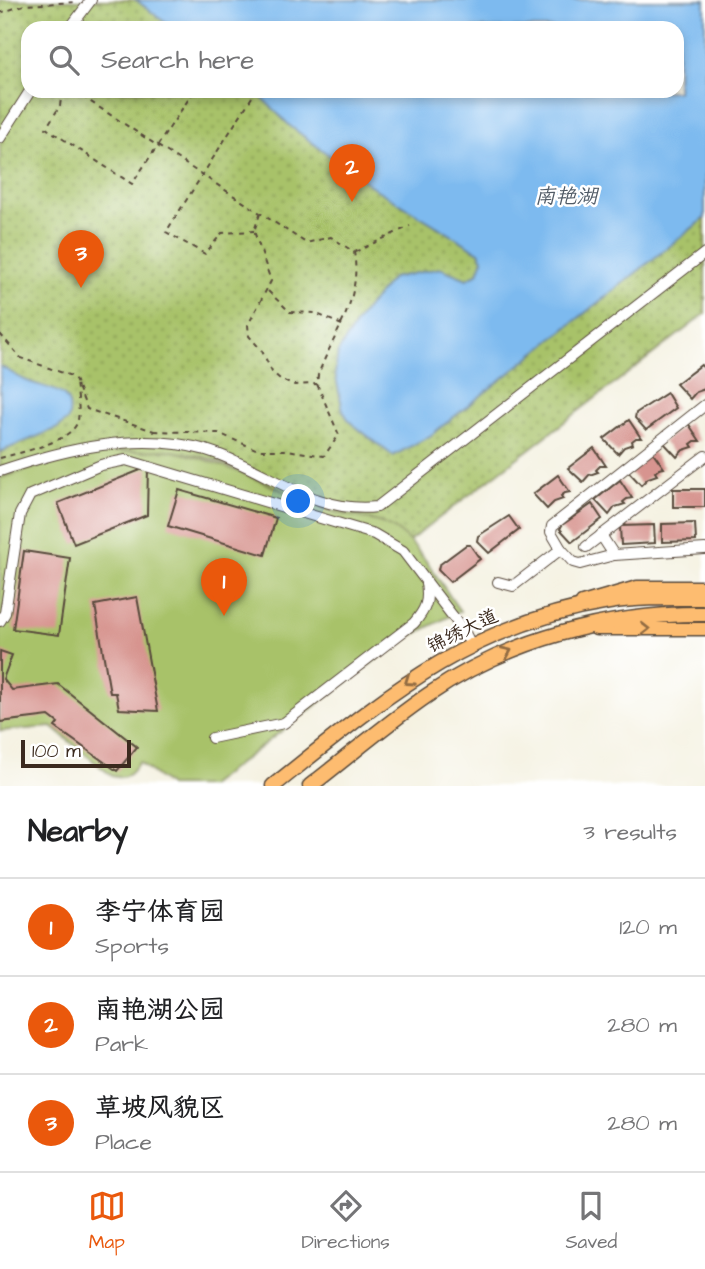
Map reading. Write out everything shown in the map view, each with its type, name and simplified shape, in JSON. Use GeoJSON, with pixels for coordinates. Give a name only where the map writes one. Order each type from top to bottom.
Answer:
{"type":"FeatureCollection","features":[{"type":"Feature","properties":{"kind":"highway","name":"锦绣大道"},"geometry":{"type":"LineString","coordinates":[[273,786],[422,671],[471,645],[555,612],[611,601],[705,598]]}},
{"type":"Feature","properties":{"kind":"highway","name":"锦绣大道"},"geometry":{"type":"LineString","coordinates":[[310,786],[428,694],[474,667],[523,645],[627,617],[705,614]]}},
{"type":"Feature","properties":{"kind":"main road"},"geometry":{"type":"LineString","coordinates":[[555,612],[610,593],[637,587],[705,587]]}},
{"type":"Feature","properties":{"kind":"main road"},"geometry":{"type":"LineString","coordinates":[[585,629],[705,629]]}},
{"type":"Feature","properties":{"kind":"lane"},"geometry":{"type":"LineString","coordinates":[[74,21],[91,0]]}},
{"type":"Feature","properties":{"kind":"lane"},"geometry":{"type":"LineString","coordinates":[[0,138],[26,98]]}},
{"type":"Feature","properties":{"kind":"lane"},"geometry":{"type":"LineString","coordinates":[[0,471],[76,449],[151,443],[207,451],[343,509],[377,507],[705,253]]}},
{"type":"Feature","properties":{"kind":"lane"},"geometry":{"type":"LineString","coordinates":[[705,405],[552,526],[551,532],[561,549],[577,564],[614,555],[705,549]]}},
{"type":"Feature","properties":{"kind":"lane"},"geometry":{"type":"LineString","coordinates":[[586,547],[705,456]]}},
{"type":"Feature","properties":{"kind":"lane"},"geometry":{"type":"LineString","coordinates":[[0,621],[5,613],[24,502],[30,495],[115,461],[140,462],[374,534],[403,551],[471,645]]}},
{"type":"Feature","properties":{"kind":"lane"},"geometry":{"type":"LineString","coordinates":[[601,536],[614,555]]}},
{"type":"Feature","properties":{"kind":"lane"},"geometry":{"type":"LineString","coordinates":[[498,582],[513,586],[561,549]]}},
{"type":"Feature","properties":{"kind":"lane"},"geometry":{"type":"LineString","coordinates":[[212,738],[284,723],[414,623],[425,610],[428,596],[425,579]]}},
{"type":"Feature","properties":{"kind":"path"},"geometry":{"type":"LineString","coordinates":[[0,13],[24,5],[91,0]]}},
{"type":"Feature","properties":{"kind":"path"},"geometry":{"type":"LineString","coordinates":[[61,98],[60,106],[46,128],[132,184],[189,98]]}},
{"type":"Feature","properties":{"kind":"path"},"geometry":{"type":"LineString","coordinates":[[84,98],[156,148],[306,243],[331,237],[354,252]]}},
{"type":"Feature","properties":{"kind":"path"},"geometry":{"type":"LineString","coordinates":[[251,98],[166,232],[205,254],[222,233],[254,231]]}},
{"type":"Feature","properties":{"kind":"path"},"geometry":{"type":"LineString","coordinates":[[260,214],[254,231],[271,276],[268,290],[248,325],[249,336],[262,351],[272,372],[280,379],[292,385],[317,384]]}},
{"type":"Feature","properties":{"kind":"path"},"geometry":{"type":"LineString","coordinates":[[354,252],[410,226]]}},
{"type":"Feature","properties":{"kind":"path"},"geometry":{"type":"LineString","coordinates":[[0,334],[21,358],[61,370],[76,380],[87,409],[154,431],[218,433],[258,450],[287,450],[324,456],[339,435],[317,384],[325,356],[343,326],[355,286],[354,252]]}},
{"type":"Feature","properties":{"kind":"path"},"geometry":{"type":"LineString","coordinates":[[268,290],[290,312],[325,315],[343,326]]}},
{"type":"Feature","properties":{"kind":"path"},"geometry":{"type":"LineString","coordinates":[[0,458],[44,446],[71,430],[78,421],[76,380]]}},
{"type":"Feature","properties":{"kind":"path"},"geometry":{"type":"LineString","coordinates":[[151,443],[154,431]]}},
{"type":"Feature","properties":{"kind":"green space"},"geometry":{"type":"Polygon","coordinates":[[[0,0],[705,0],[705,314],[409,541],[389,528],[326,509],[237,468],[196,455],[140,451],[55,463],[0,478],[0,0]]]}},
{"type":"Feature","properties":{"kind":"green space"},"geometry":{"type":"Polygon","coordinates":[[[168,450],[229,468],[325,509],[389,526],[415,547],[460,611],[399,642],[209,786],[169,786],[139,762],[128,775],[112,776],[52,727],[0,731],[0,478],[69,458],[110,452],[168,450]]]}},
{"type":"Feature","properties":{"kind":"water","name":"南艳湖"},"geometry":{"type":"Polygon","coordinates":[[[136,0],[705,0],[705,218],[430,436],[393,456],[350,422],[343,411],[335,373],[338,352],[361,315],[392,278],[440,268],[467,279],[478,273],[483,259],[479,252],[377,190],[330,156],[290,126],[262,98],[684,98],[684,21],[163,21],[136,0]]]}},
{"type":"Feature","properties":{"kind":"water"},"geometry":{"type":"Polygon","coordinates":[[[0,366],[25,380],[64,395],[70,409],[68,420],[58,428],[0,452],[0,366]]]}},
{"type":"Feature","properties":{"kind":"building"},"geometry":{"type":"Polygon","coordinates":[[[701,365],[705,370],[705,389],[696,392],[690,399],[676,384],[701,365]]]}},
{"type":"Feature","properties":{"kind":"building"},"geometry":{"type":"Polygon","coordinates":[[[667,393],[676,408],[646,430],[635,418],[636,413],[667,393]]]}},
{"type":"Feature","properties":{"kind":"building"},"geometry":{"type":"Polygon","coordinates":[[[629,420],[641,438],[636,438],[632,441],[633,444],[624,447],[618,454],[604,439],[629,420]]]}},
{"type":"Feature","properties":{"kind":"building"},"geometry":{"type":"Polygon","coordinates":[[[688,423],[700,441],[695,441],[691,444],[693,447],[683,450],[677,457],[663,442],[688,423]]]}},
{"type":"Feature","properties":{"kind":"building"},"geometry":{"type":"Polygon","coordinates":[[[594,448],[606,466],[600,466],[596,470],[598,472],[589,475],[583,482],[568,468],[594,448]]]}},
{"type":"Feature","properties":{"kind":"building"},"geometry":{"type":"Polygon","coordinates":[[[652,451],[664,468],[659,469],[655,472],[657,475],[648,478],[641,485],[627,470],[652,451]]]}},
{"type":"Feature","properties":{"kind":"building"},"geometry":{"type":"Polygon","coordinates":[[[148,467],[147,515],[74,544],[58,503],[148,467]]]}},
{"type":"Feature","properties":{"kind":"building"},"geometry":{"type":"Polygon","coordinates":[[[558,475],[570,492],[565,493],[561,496],[563,499],[554,502],[547,509],[533,494],[558,475]]]}},
{"type":"Feature","properties":{"kind":"building"},"geometry":{"type":"Polygon","coordinates":[[[620,480],[632,498],[615,507],[609,515],[595,500],[620,480]]]}},
{"type":"Feature","properties":{"kind":"building"},"geometry":{"type":"Polygon","coordinates":[[[673,489],[705,489],[705,507],[673,507],[673,489]]]}},
{"type":"Feature","properties":{"kind":"building"},"geometry":{"type":"Polygon","coordinates":[[[179,490],[276,518],[265,555],[168,526],[179,490]]]}},
{"type":"Feature","properties":{"kind":"building"},"geometry":{"type":"Polygon","coordinates":[[[592,504],[602,519],[572,542],[560,529],[562,525],[592,504]]]}},
{"type":"Feature","properties":{"kind":"building"},"geometry":{"type":"Polygon","coordinates":[[[509,516],[519,530],[489,553],[477,541],[478,536],[509,516]]]}},
{"type":"Feature","properties":{"kind":"building"},"geometry":{"type":"Polygon","coordinates":[[[695,523],[696,541],[662,542],[662,524],[695,523]]]}},
{"type":"Feature","properties":{"kind":"building"},"geometry":{"type":"Polygon","coordinates":[[[654,525],[655,543],[621,545],[620,526],[654,525]]]}},
{"type":"Feature","properties":{"kind":"building"},"geometry":{"type":"Polygon","coordinates":[[[466,545],[470,545],[480,559],[450,582],[438,570],[439,565],[466,545]]]}},
{"type":"Feature","properties":{"kind":"building"},"geometry":{"type":"Polygon","coordinates":[[[24,551],[70,558],[59,635],[13,629],[24,551]]]}},
{"type":"Feature","properties":{"kind":"building"},"geometry":{"type":"Polygon","coordinates":[[[137,597],[158,711],[119,709],[116,693],[110,693],[95,605],[137,597]]]}},
{"type":"Feature","properties":{"kind":"building"},"geometry":{"type":"Polygon","coordinates":[[[0,651],[12,655],[3,679],[12,690],[58,684],[137,747],[117,771],[55,727],[58,723],[49,716],[0,722],[0,651]]]}},
{"type":"Feature","properties":{"kind":"place","name":"南艳湖公园"},"geometry":{"type":"Point","coordinates":[352,202]}},
{"type":"Feature","properties":{"kind":"place","name":"草坡风貌区"},"geometry":{"type":"Point","coordinates":[81,288]}},
{"type":"Feature","properties":{"kind":"place","name":"李宁体育园"},"geometry":{"type":"Point","coordinates":[224,616]}}]}
